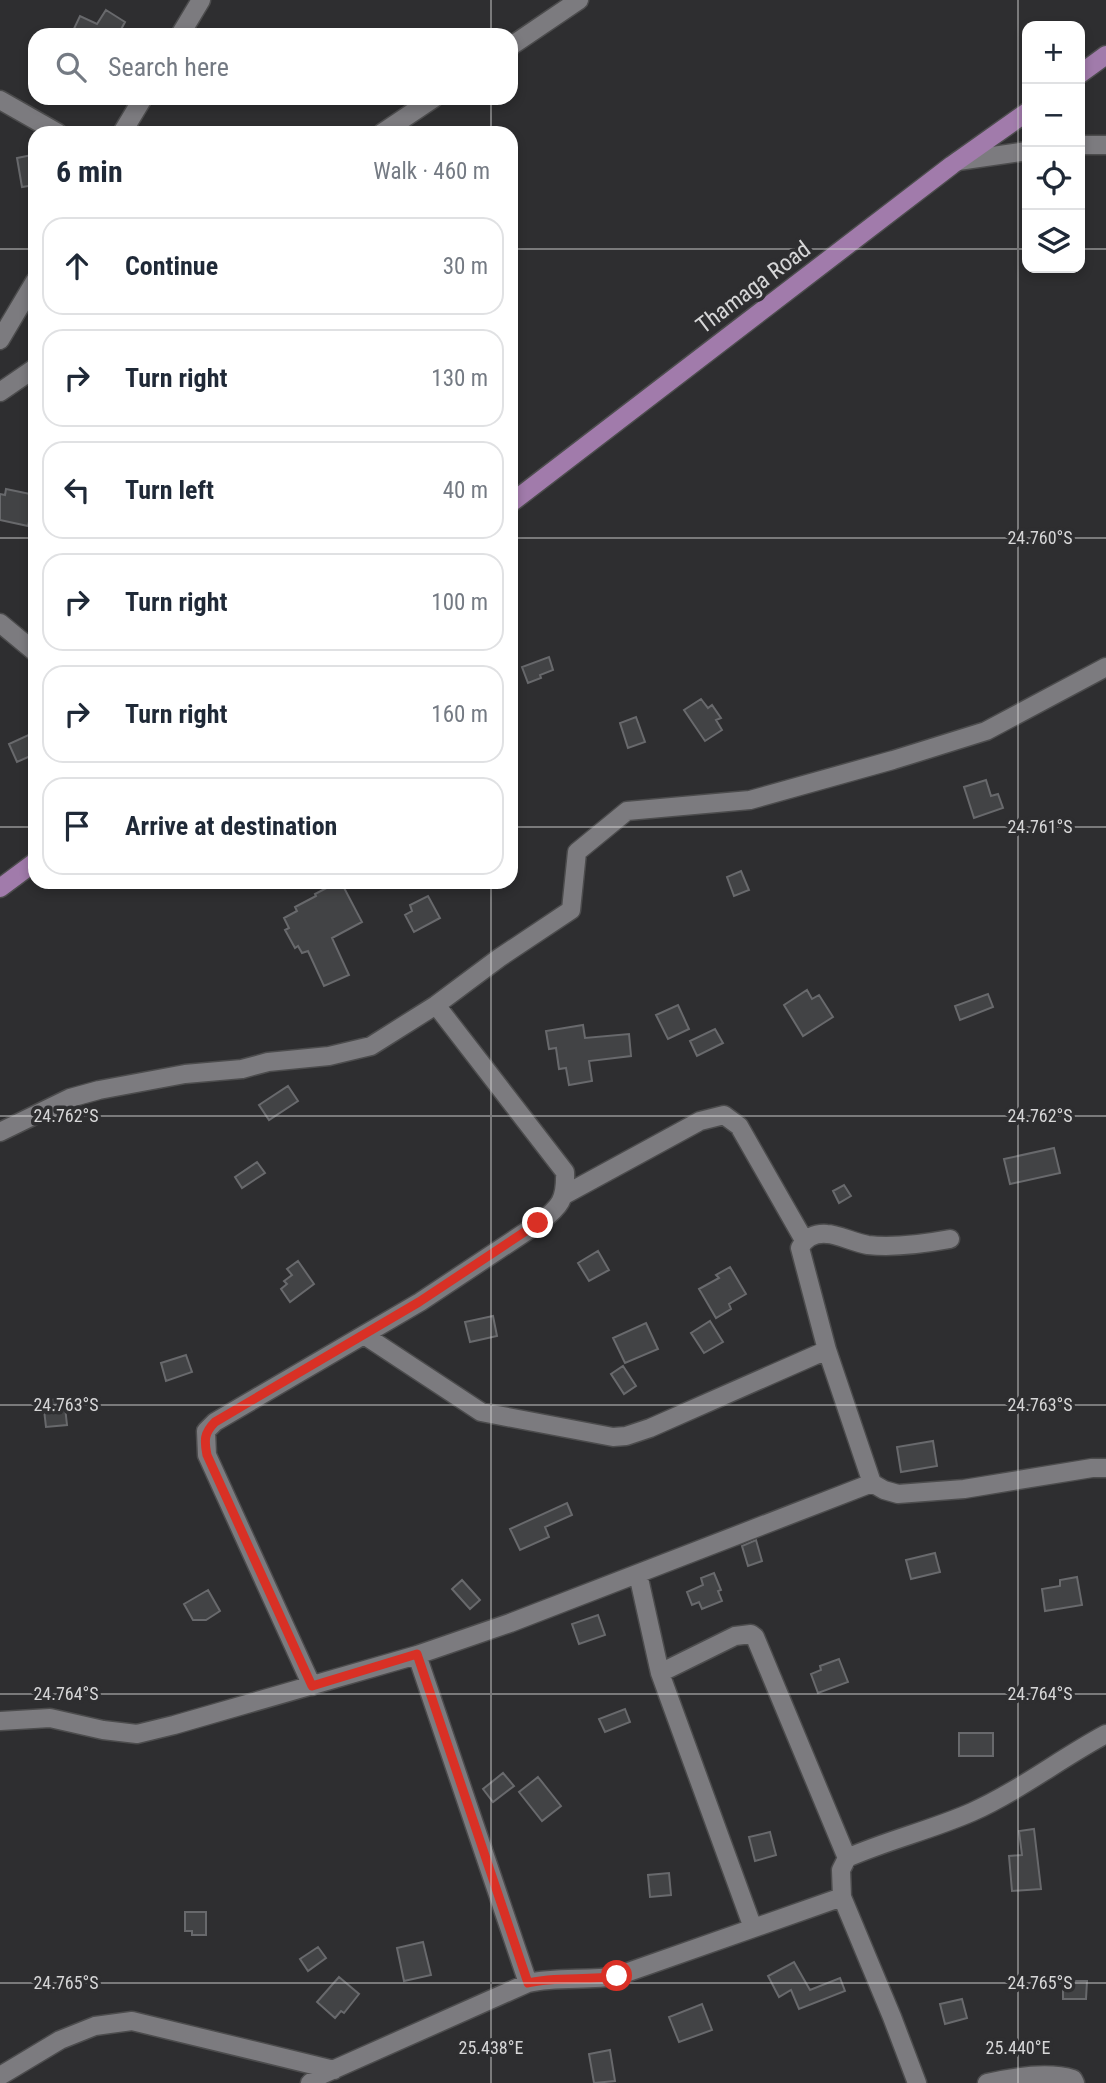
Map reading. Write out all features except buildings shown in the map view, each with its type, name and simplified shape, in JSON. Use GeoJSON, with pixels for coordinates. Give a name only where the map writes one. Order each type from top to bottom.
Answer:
{"type":"FeatureCollection","features":[{"type":"Feature","properties":{"kind":"main road"},"geometry":{"type":"LineString","coordinates":[[1085,70],[1106,55]]}},
{"type":"Feature","properties":{"kind":"main road","name":"Thamaga Road"},"geometry":{"type":"LineString","coordinates":[[518,498],[958,161],[1022,116]]}},
{"type":"Feature","properties":{"kind":"main road"},"geometry":{"type":"LineString","coordinates":[[0,888],[28,867]]}},
{"type":"Feature","properties":{"kind":"street"},"geometry":{"type":"LineString","coordinates":[[184,28],[201,0]]}},
{"type":"Feature","properties":{"kind":"street"},"geometry":{"type":"LineString","coordinates":[[518,41],[579,0]]}},
{"type":"Feature","properties":{"kind":"street"},"geometry":{"type":"LineString","coordinates":[[0,100],[46,126]]}},
{"type":"Feature","properties":{"kind":"street"},"geometry":{"type":"LineString","coordinates":[[126,126],[139,105]]}},
{"type":"Feature","properties":{"kind":"street"},"geometry":{"type":"LineString","coordinates":[[392,126],[424,105]]}},
{"type":"Feature","properties":{"kind":"street"},"geometry":{"type":"LineString","coordinates":[[1085,145],[1106,145]]}},
{"type":"Feature","properties":{"kind":"street"},"geometry":{"type":"LineString","coordinates":[[958,161],[1022,152]]}},
{"type":"Feature","properties":{"kind":"street"},"geometry":{"type":"LineString","coordinates":[[0,340],[28,293]]}},
{"type":"Feature","properties":{"kind":"street"},"geometry":{"type":"LineString","coordinates":[[0,392],[28,373]]}},
{"type":"Feature","properties":{"kind":"street"},"geometry":{"type":"LineString","coordinates":[[0,623],[28,646]]}},
{"type":"Feature","properties":{"kind":"street"},"geometry":{"type":"LineString","coordinates":[[0,1132],[70,1098],[99,1090],[185,1074],[242,1069],[268,1062],[328,1056],[371,1046],[436,1005],[499,958],[571,910],[577,852],[627,811],[750,800],[893,760],[986,731],[1106,667]]}},
{"type":"Feature","properties":{"kind":"street"},"geometry":{"type":"LineString","coordinates":[[436,1005],[565,1172],[566,1194]]}},
{"type":"Feature","properties":{"kind":"street"},"geometry":{"type":"LineString","coordinates":[[312,1686],[207,1455],[204,1444],[206,1431],[215,1422],[419,1302],[555,1211],[566,1194],[699,1121],[724,1115],[739,1126],[804,1240]]}},
{"type":"Feature","properties":{"kind":"street"},"geometry":{"type":"LineString","coordinates":[[950,1239],[894,1246],[869,1245],[828,1233],[804,1240],[800,1248],[827,1350],[872,1483],[898,1494],[964,1489],[1106,1468]]}},
{"type":"Feature","properties":{"kind":"street"},"geometry":{"type":"LineString","coordinates":[[364,1335],[481,1412],[613,1437],[626,1436],[650,1428],[827,1350]]}},
{"type":"Feature","properties":{"kind":"street"},"geometry":{"type":"LineString","coordinates":[[0,1721],[50,1718],[103,1730],[137,1734],[312,1686],[510,1623],[872,1483]]}},
{"type":"Feature","properties":{"kind":"street"},"geometry":{"type":"LineString","coordinates":[[638,1574],[660,1673],[753,1928]]}},
{"type":"Feature","properties":{"kind":"street"},"geometry":{"type":"LineString","coordinates":[[660,1673],[735,1636],[743,1634],[755,1637],[847,1858]]}},
{"type":"Feature","properties":{"kind":"street"},"geometry":{"type":"LineString","coordinates":[[417,1654],[528,1983]]}},
{"type":"Feature","properties":{"kind":"street"},"geometry":{"type":"LineString","coordinates":[[916,2083],[842,1897],[841,1870],[847,1858],[974,1811],[1106,1734]]}},
{"type":"Feature","properties":{"kind":"street"},"geometry":{"type":"LineString","coordinates":[[310,2083],[528,1983],[545,1979],[593,1980],[617,1976],[842,1897]]}},
{"type":"Feature","properties":{"kind":"street"},"geometry":{"type":"LineString","coordinates":[[0,2076],[60,2040],[95,2026],[132,2021],[334,2070]]}},
{"type":"Feature","properties":{"kind":"street"},"geometry":{"type":"LineString","coordinates":[[987,2083],[1047,2076],[1063,2076],[1073,2079],[1074,2083]]}},
{"type":"Feature","properties":{"kind":"route"},"geometry":{"type":"LineString","coordinates":[[538,1223],[419,1302],[215,1422],[206,1431],[204,1444],[312,1686],[417,1654],[528,1983],[545,1979],[593,1980],[617,1976]]}}]}
